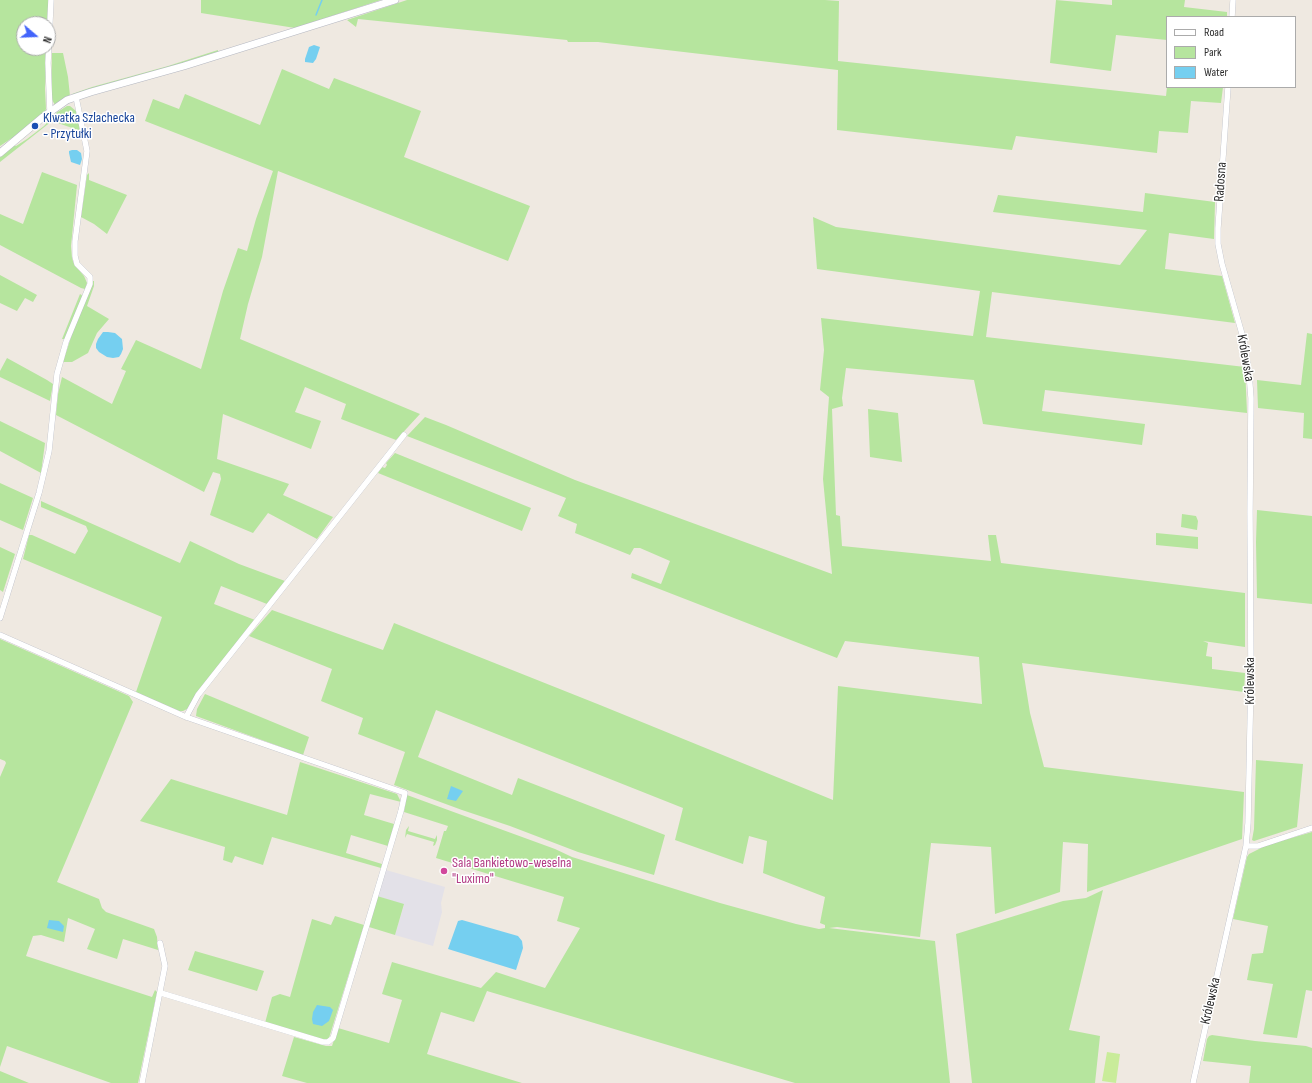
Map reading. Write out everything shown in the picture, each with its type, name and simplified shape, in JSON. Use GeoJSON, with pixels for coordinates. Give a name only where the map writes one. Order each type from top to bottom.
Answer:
{"type":"FeatureCollection","features":[{"type":"Feature","properties":{"kind":"street"},"geometry":{"type":"LineString","coordinates":[[50,112],[48,63],[51,0]]}},
{"type":"Feature","properties":{"kind":"street"},"geometry":{"type":"LineString","coordinates":[[0,153],[67,100],[184,66],[395,0]]}},
{"type":"Feature","properties":{"kind":"street"},"geometry":{"type":"LineString","coordinates":[[1232,16],[1233,0]]}},
{"type":"Feature","properties":{"kind":"street","name":"Radosna"},"geometry":{"type":"LineString","coordinates":[[1225,276],[1220,258],[1218,236],[1228,88]]}},
{"type":"Feature","properties":{"kind":"street"},"geometry":{"type":"LineString","coordinates":[[0,618],[39,493],[49,451],[57,374],[66,342],[90,284],[90,277],[77,264],[75,256],[74,241],[87,151],[76,97]]}},
{"type":"Feature","properties":{"kind":"street","name":"Królewska"},"geometry":{"type":"LineString","coordinates":[[1193,1083],[1246,846],[1248,823],[1250,732],[1250,373],[1237,316],[1225,276]]}},
{"type":"Feature","properties":{"kind":"street"},"geometry":{"type":"LineString","coordinates":[[186,717],[198,695],[404,435]]}},
{"type":"Feature","properties":{"kind":"street"},"geometry":{"type":"LineString","coordinates":[[0,635],[186,717],[405,793],[401,811],[333,1038],[328,1042],[323,1042],[161,993]]}},
{"type":"Feature","properties":{"kind":"street"},"geometry":{"type":"LineString","coordinates":[[1246,846],[1258,846],[1312,828]]}},
{"type":"Feature","properties":{"kind":"street"},"geometry":{"type":"LineString","coordinates":[[142,1083],[161,993],[165,966],[160,943]]}},
{"type":"Feature","properties":{"kind":"shaded area"},"geometry":{"type":"Polygon","coordinates":[[[386,870],[445,887],[441,903],[442,912],[433,946],[395,935],[404,905],[377,896],[386,870]]]}},
{"type":"Feature","properties":{"kind":"green space"},"geometry":{"type":"Polygon","coordinates":[[[0,0],[49,0],[48,16],[16,16],[16,56],[47,56],[45,89],[46,109],[44,113],[13,139],[12,138],[0,146],[0,0]]]}},
{"type":"Feature","properties":{"kind":"green space"},"geometry":{"type":"Polygon","coordinates":[[[201,0],[381,0],[295,28],[201,13],[201,0]]]}},
{"type":"Feature","properties":{"kind":"green space"},"geometry":{"type":"Polygon","coordinates":[[[407,0],[839,1],[838,61],[1166,96],[1167,88],[1223,88],[1221,103],[1191,101],[1188,133],[1159,131],[1157,153],[1016,136],[1012,150],[837,130],[838,70],[598,42],[568,42],[567,40],[358,19],[356,27],[347,20],[407,0]]]}},
{"type":"Feature","properties":{"kind":"green space"},"geometry":{"type":"Polygon","coordinates":[[[1056,0],[1112,5],[1112,0],[1185,0],[1184,7],[1227,12],[1227,16],[1166,16],[1166,40],[1116,35],[1111,71],[1050,63],[1056,0]]]}},
{"type":"Feature","properties":{"kind":"green space"},"geometry":{"type":"Polygon","coordinates":[[[218,50],[218,53],[72,95],[92,87],[168,66],[218,50]]]}},
{"type":"Feature","properties":{"kind":"green space"},"geometry":{"type":"Polygon","coordinates":[[[56,53],[63,53],[70,96],[55,105],[51,98],[52,56],[56,56],[56,53]]]}},
{"type":"Feature","properties":{"kind":"green space"},"geometry":{"type":"Polygon","coordinates":[[[282,69],[329,89],[334,78],[421,111],[404,157],[530,206],[508,261],[278,171],[262,257],[248,304],[240,339],[420,414],[396,440],[341,419],[346,404],[305,387],[295,412],[321,421],[311,449],[223,414],[217,459],[289,484],[283,495],[333,517],[317,539],[268,513],[253,533],[210,515],[221,479],[220,474],[213,472],[204,492],[56,415],[58,394],[62,377],[112,404],[126,371],[121,369],[136,340],[201,369],[223,291],[238,248],[247,251],[256,219],[273,171],[145,121],[153,99],[179,109],[185,94],[260,125],[282,69]]]}},
{"type":"Feature","properties":{"kind":"green space"},"geometry":{"type":"Polygon","coordinates":[[[67,106],[70,106],[76,111],[81,131],[52,121],[0,162],[0,157],[14,145],[16,146],[27,139],[44,126],[56,113],[67,106]]]}},
{"type":"Feature","properties":{"kind":"green space"},"geometry":{"type":"Polygon","coordinates":[[[42,172],[77,185],[71,246],[74,264],[84,276],[87,283],[85,289],[0,245],[0,214],[23,224],[42,172]]]}},
{"type":"Feature","properties":{"kind":"green space"},"geometry":{"type":"Polygon","coordinates":[[[89,173],[89,180],[127,195],[107,234],[94,224],[81,217],[87,175],[89,173]]]}},
{"type":"Feature","properties":{"kind":"green space"},"geometry":{"type":"Polygon","coordinates":[[[1145,193],[1215,202],[1214,239],[1169,233],[1165,269],[1222,276],[1235,323],[992,292],[986,337],[1245,367],[1247,413],[1045,390],[1042,411],[1145,424],[1142,445],[983,424],[974,380],[846,368],[842,398],[843,406],[832,409],[836,515],[840,516],[842,546],[991,561],[988,535],[996,535],[1001,563],[1245,593],[1245,647],[1203,641],[1208,643],[1206,656],[1212,657],[1212,669],[1245,673],[1244,692],[1022,663],[1030,713],[1044,767],[1244,792],[1242,839],[1087,892],[1088,844],[1063,842],[1060,892],[995,914],[991,847],[931,843],[920,937],[837,927],[829,928],[935,941],[950,1083],[795,1083],[487,991],[474,1022],[441,1012],[427,1054],[522,1083],[307,1083],[282,1076],[294,1037],[326,1046],[332,1046],[338,1028],[389,1043],[402,1000],[382,994],[392,962],[481,988],[496,972],[545,988],[580,928],[557,921],[564,897],[436,858],[444,831],[446,831],[448,826],[404,812],[407,795],[555,849],[572,857],[720,903],[796,924],[819,929],[825,928],[825,925],[820,923],[825,897],[763,873],[767,841],[749,836],[743,864],[675,840],[683,808],[436,710],[418,757],[512,795],[518,778],[665,835],[654,875],[578,852],[394,785],[405,752],[358,734],[363,718],[321,701],[332,669],[249,636],[272,610],[383,650],[394,623],[833,800],[838,686],[982,704],[979,657],[845,641],[837,658],[631,578],[632,573],[661,584],[670,561],[640,548],[634,548],[630,555],[575,533],[577,524],[558,516],[566,498],[407,436],[425,417],[575,480],[832,574],[823,479],[829,397],[820,390],[824,350],[821,318],[973,336],[980,291],[817,269],[813,217],[836,227],[1120,265],[1147,230],[993,212],[998,195],[1143,212],[1145,193]]]}},
{"type":"Feature","properties":{"kind":"green space"},"geometry":{"type":"Polygon","coordinates":[[[0,275],[37,295],[33,302],[25,298],[17,311],[0,303],[0,275]]]}},
{"type":"Feature","properties":{"kind":"green space"},"geometry":{"type":"Polygon","coordinates":[[[92,281],[94,281],[94,286],[87,306],[109,319],[97,333],[88,353],[72,362],[63,362],[72,334],[92,281]]]}},
{"type":"Feature","properties":{"kind":"green space"},"geometry":{"type":"Polygon","coordinates":[[[80,294],[83,296],[66,339],[62,339],[80,294]]]}},
{"type":"Feature","properties":{"kind":"green space"},"geometry":{"type":"Polygon","coordinates":[[[1307,333],[1312,334],[1312,439],[1303,438],[1304,413],[1258,408],[1257,380],[1301,385],[1307,333]]]}},
{"type":"Feature","properties":{"kind":"green space"},"geometry":{"type":"Polygon","coordinates":[[[7,358],[53,384],[50,401],[0,377],[0,371],[7,358]]]}},
{"type":"Feature","properties":{"kind":"green space"},"geometry":{"type":"Polygon","coordinates":[[[868,409],[898,413],[902,462],[870,457],[868,409]]]}},
{"type":"Feature","properties":{"kind":"green space"},"geometry":{"type":"Polygon","coordinates":[[[0,421],[45,443],[41,473],[0,451],[0,421]]]}},
{"type":"Feature","properties":{"kind":"green space"},"geometry":{"type":"Polygon","coordinates":[[[395,453],[531,508],[522,531],[378,473],[382,467],[385,468],[387,465],[386,463],[395,453]]]}},
{"type":"Feature","properties":{"kind":"green space"},"geometry":{"type":"Polygon","coordinates":[[[0,483],[33,498],[23,530],[0,520],[0,483]]]}},
{"type":"Feature","properties":{"kind":"green space"},"geometry":{"type":"Polygon","coordinates":[[[41,501],[180,563],[190,541],[239,564],[285,581],[267,604],[221,586],[214,604],[255,620],[187,709],[179,711],[136,692],[162,617],[23,559],[29,535],[75,554],[88,531],[86,526],[41,507],[41,501]]]}},
{"type":"Feature","properties":{"kind":"green space"},"geometry":{"type":"Polygon","coordinates":[[[1257,510],[1312,516],[1312,604],[1257,598],[1257,510]]]}},
{"type":"Feature","properties":{"kind":"green space"},"geometry":{"type":"Polygon","coordinates":[[[1182,514],[1196,516],[1198,521],[1197,530],[1181,527],[1182,514]]]}},
{"type":"Feature","properties":{"kind":"green space"},"geometry":{"type":"Polygon","coordinates":[[[1156,533],[1198,537],[1198,549],[1156,545],[1156,533]]]}},
{"type":"Feature","properties":{"kind":"green space"},"geometry":{"type":"Polygon","coordinates":[[[0,547],[15,554],[3,592],[0,590],[0,547]]]}},
{"type":"Feature","properties":{"kind":"green space"},"geometry":{"type":"Polygon","coordinates":[[[0,639],[129,696],[133,702],[57,882],[99,899],[102,908],[106,912],[154,929],[157,937],[158,950],[123,939],[117,959],[87,949],[95,929],[68,918],[64,942],[41,935],[33,936],[26,956],[152,997],[155,990],[157,992],[138,1083],[111,1083],[7,1046],[0,1067],[0,777],[6,763],[0,759],[0,639]]]}},
{"type":"Feature","properties":{"kind":"green space"},"geometry":{"type":"Polygon","coordinates":[[[205,694],[309,737],[303,755],[196,716],[197,709],[205,694]]]}},
{"type":"Feature","properties":{"kind":"green space"},"geometry":{"type":"Polygon","coordinates":[[[1256,760],[1303,764],[1297,827],[1254,841],[1252,840],[1254,829],[1256,760]]]}},
{"type":"Feature","properties":{"kind":"green space"},"geometry":{"type":"Polygon","coordinates":[[[300,762],[397,794],[401,802],[370,794],[364,815],[394,824],[388,846],[351,835],[346,853],[382,864],[381,868],[272,837],[263,865],[235,856],[232,863],[223,860],[225,847],[140,821],[171,779],[287,815],[300,762]]]}},
{"type":"Feature","properties":{"kind":"green space"},"geometry":{"type":"Polygon","coordinates":[[[409,826],[408,831],[435,839],[437,835],[435,845],[433,846],[434,842],[407,834],[405,838],[406,830],[409,826]]]}},
{"type":"Feature","properties":{"kind":"green space"},"geometry":{"type":"Polygon","coordinates":[[[1312,832],[1312,991],[1306,990],[1297,1038],[1263,1034],[1273,984],[1247,980],[1252,954],[1263,953],[1268,926],[1233,919],[1247,857],[1249,854],[1267,845],[1312,832]]]}},
{"type":"Feature","properties":{"kind":"green space"},"geometry":{"type":"Polygon","coordinates":[[[1103,890],[1069,1030],[1100,1036],[1095,1083],[972,1083],[956,934],[1063,901],[1086,898],[1103,890]]]}},
{"type":"Feature","properties":{"kind":"green space"},"geometry":{"type":"Polygon","coordinates":[[[377,896],[404,904],[395,935],[369,927],[377,896]]]}},
{"type":"Feature","properties":{"kind":"green space"},"geometry":{"type":"Polygon","coordinates":[[[335,916],[364,925],[329,1038],[327,1040],[323,1040],[265,1023],[272,997],[280,994],[290,997],[312,919],[331,925],[335,916]]]}},
{"type":"Feature","properties":{"kind":"green space"},"geometry":{"type":"Polygon","coordinates":[[[195,951],[264,971],[257,991],[188,970],[195,951]]]}},
{"type":"Feature","properties":{"kind":"green space"},"geometry":{"type":"Polygon","coordinates":[[[1212,1035],[1306,1046],[1312,1048],[1312,1083],[1249,1083],[1251,1066],[1203,1061],[1207,1039],[1212,1035]]]}},
{"type":"Feature","properties":{"kind":"green space"},"geometry":{"type":"Polygon","coordinates":[[[1107,1052],[1120,1054],[1116,1083],[1102,1081],[1107,1052]]]}},
{"type":"Feature","properties":{"kind":"green space"},"geometry":{"type":"Polygon","coordinates":[[[0,1071],[29,1083],[0,1083],[0,1071]]]}},
{"type":"Feature","properties":{"kind":"water"},"geometry":{"type":"Polygon","coordinates":[[[314,45],[320,47],[316,59],[313,63],[305,62],[309,47],[314,45]]]}},
{"type":"Feature","properties":{"kind":"water"},"geometry":{"type":"Polygon","coordinates":[[[77,150],[81,153],[82,159],[80,165],[71,162],[69,151],[77,150]]]}},
{"type":"Feature","properties":{"kind":"water"},"geometry":{"type":"Polygon","coordinates":[[[103,332],[115,333],[122,339],[123,349],[119,357],[107,357],[96,348],[98,339],[103,332]]]}},
{"type":"Feature","properties":{"kind":"water"},"geometry":{"type":"Polygon","coordinates":[[[451,786],[463,791],[456,801],[447,799],[451,786]]]}},
{"type":"Feature","properties":{"kind":"water"},"geometry":{"type":"Polygon","coordinates":[[[49,920],[59,921],[64,926],[63,932],[47,928],[49,920]]]}},
{"type":"Feature","properties":{"kind":"water"},"geometry":{"type":"Polygon","coordinates":[[[462,920],[518,936],[522,941],[523,948],[516,970],[448,949],[458,921],[462,920]]]}},
{"type":"Feature","properties":{"kind":"water"},"geometry":{"type":"Polygon","coordinates":[[[317,1005],[330,1007],[333,1010],[329,1021],[322,1026],[313,1024],[313,1012],[317,1005]]]}},
{"type":"Feature","properties":{"kind":"waterway"},"geometry":{"type":"LineString","coordinates":[[316,15],[322,0]]}},
{"type":"Feature","properties":{"kind":"place","name":"Klwatka Szlachecka - Przytułki"},"geometry":{"type":"Point","coordinates":[35,126]}},
{"type":"Feature","properties":{"kind":"place","name":"Sala Bankietowo-weselna \"Luximo\""},"geometry":{"type":"Point","coordinates":[444,871]}}]}
